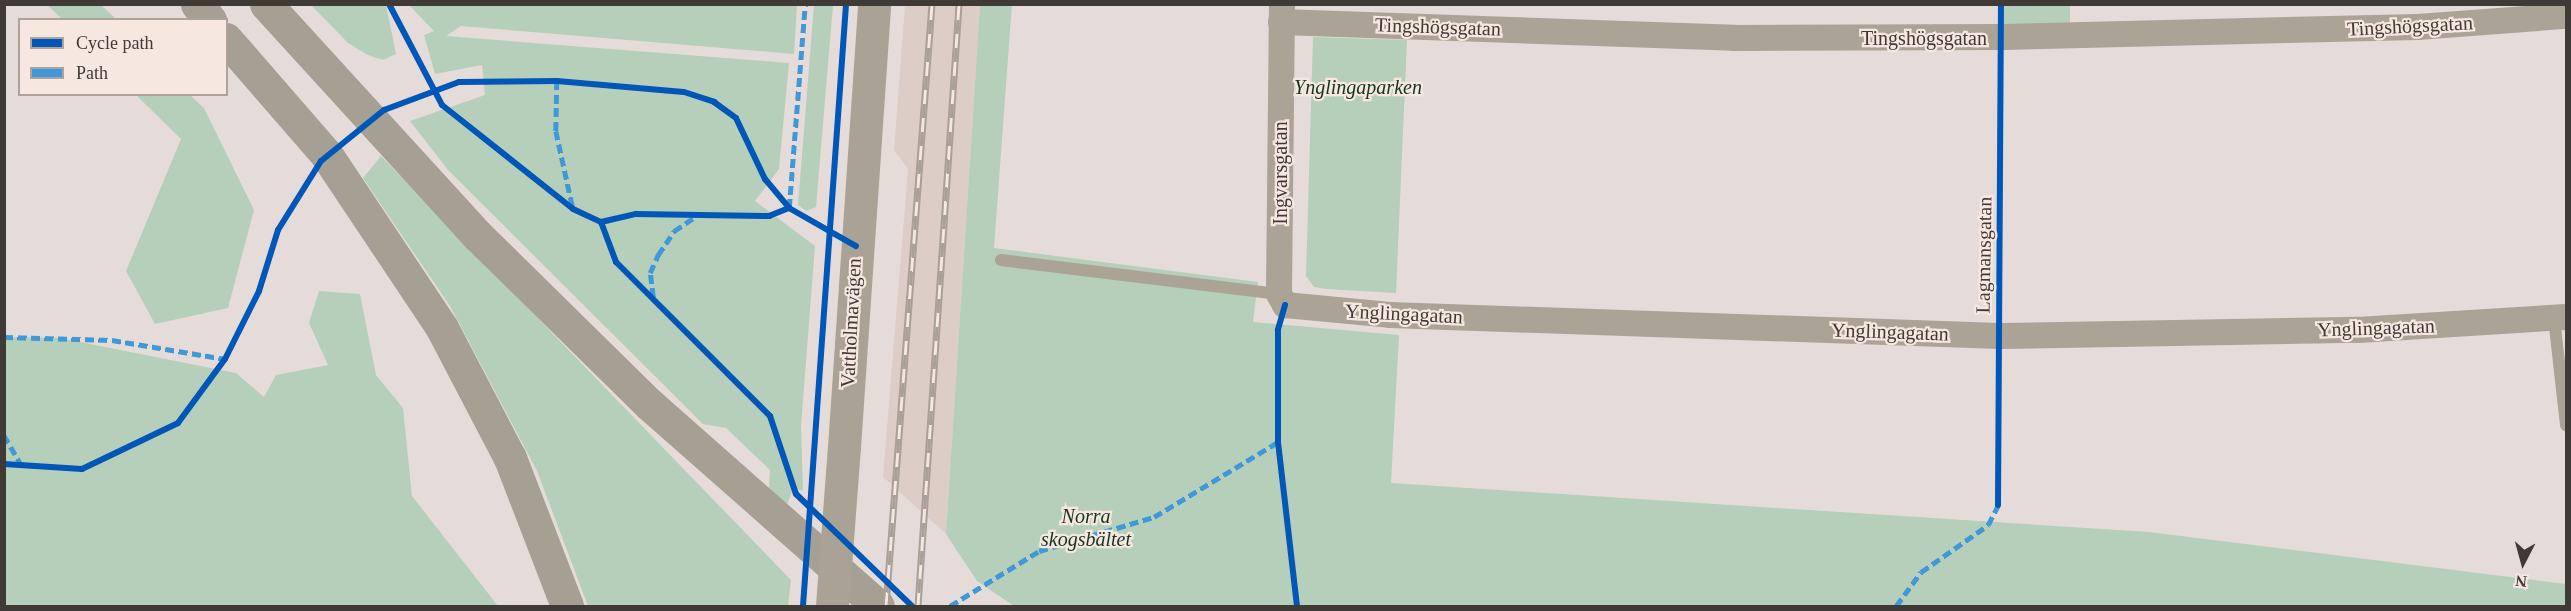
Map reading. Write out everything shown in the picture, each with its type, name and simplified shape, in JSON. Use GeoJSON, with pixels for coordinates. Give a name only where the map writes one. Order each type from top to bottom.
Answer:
{"type":"FeatureCollection","features":[{"type":"Feature","properties":{"kind":"main road"},"geometry":{"type":"LineString","coordinates":[[197,4],[208,18]]}},
{"type":"Feature","properties":{"kind":"main road"},"geometry":{"type":"LineString","coordinates":[[266,4],[502,259],[649,404],[878,606]]}},
{"type":"Feature","properties":{"kind":"main road","name":"Vattholmavägen"},"geometry":{"type":"LineString","coordinates":[[832,606],[874,4]]}},
{"type":"Feature","properties":{"kind":"main road"},"geometry":{"type":"LineString","coordinates":[[228,41],[326,154],[442,328],[510,458],[567,606]]}},
{"type":"Feature","properties":{"kind":"street","name":"Tingshögsgatan"},"geometry":{"type":"LineString","coordinates":[[1282,13],[1734,38],[2004,37],[2418,27],[2566,16]]}},
{"type":"Feature","properties":{"kind":"street","name":"Ingvarsgatan"},"geometry":{"type":"LineString","coordinates":[[1282,13],[1282,300]]}},
{"type":"Feature","properties":{"kind":"street","name":"Ynglingagatan"},"geometry":{"type":"LineString","coordinates":[[1282,300],[1390,315],[2000,336],[2358,330],[2560,318]]}},
{"type":"Feature","properties":{"kind":"lane","name":"Ynglingagatan"},"geometry":{"type":"LineString","coordinates":[[1001,260],[1282,300]]}},
{"type":"Feature","properties":{"kind":"lane"},"geometry":{"type":"LineString","coordinates":[[2560,318],[2566,424]]}},
{"type":"Feature","properties":{"kind":"shaded area"},"geometry":{"type":"Polygon","coordinates":[[[905,5],[980,5],[946,534],[883,477],[908,169],[894,150],[905,5]]]}},
{"type":"Feature","properties":{"kind":"green space","name":"Norra skogsbältet"},"geometry":{"type":"Polygon","coordinates":[[[1012,4],[994,248],[1258,282],[1253,322],[1399,335],[1391,483],[2149,532],[2566,584],[2566,606],[1014,606],[977,581],[946,534],[980,5],[1012,4]]]}},
{"type":"Feature","properties":{"kind":"green space"},"geometry":{"type":"Polygon","coordinates":[[[47,5],[101,5],[115,18],[61,18],[47,5]]]}},
{"type":"Feature","properties":{"kind":"green space"},"geometry":{"type":"Polygon","coordinates":[[[311,5],[386,5],[396,54],[383,60],[368,55],[348,43],[311,5]]]}},
{"type":"Feature","properties":{"kind":"green space"},"geometry":{"type":"Polygon","coordinates":[[[409,5],[797,5],[794,54],[461,26],[446,36],[789,63],[779,169],[755,201],[815,246],[801,426],[803,491],[793,488],[787,505],[769,489],[770,470],[726,428],[703,424],[448,170],[410,121],[485,95],[482,65],[435,74],[424,35],[434,31],[409,5]]]}},
{"type":"Feature","properties":{"kind":"green space"},"geometry":{"type":"Polygon","coordinates":[[[814,5],[833,5],[816,207],[806,211],[798,205],[814,5]]]}},
{"type":"Feature","properties":{"kind":"green space"},"geometry":{"type":"Polygon","coordinates":[[[2001,5],[2070,5],[2070,37],[2001,37],[2001,5]]]}},
{"type":"Feature","properties":{"kind":"green space","name":"Ynglingaparken"},"geometry":{"type":"Polygon","coordinates":[[[1313,37],[1407,40],[1396,293],[1314,287],[1306,276],[1313,37]]]}},
{"type":"Feature","properties":{"kind":"green space"},"geometry":{"type":"Polygon","coordinates":[[[137,96],[191,96],[204,108],[254,210],[228,308],[155,324],[126,271],[181,139],[137,96]]]}},
{"type":"Feature","properties":{"kind":"green space"},"geometry":{"type":"Polygon","coordinates":[[[381,156],[791,580],[788,606],[588,606],[537,471],[450,306],[363,178],[381,156]]]}},
{"type":"Feature","properties":{"kind":"green space"},"geometry":{"type":"Polygon","coordinates":[[[319,291],[360,294],[376,375],[403,408],[412,496],[498,606],[5,606],[5,337],[60,338],[236,373],[264,397],[276,375],[328,365],[309,323],[319,291]]]}},
{"type":"Feature","properties":{"kind":"railway"},"geometry":{"type":"LineString","coordinates":[[886,606],[932,4]]}},
{"type":"Feature","properties":{"kind":"railway"},"geometry":{"type":"LineString","coordinates":[[918,606],[959,4]]}},
{"type":"Feature","properties":{"kind":"marked path"},"geometry":{"type":"LineString","coordinates":[[789,208],[805,4]]}},
{"type":"Feature","properties":{"kind":"marked path"},"geometry":{"type":"LineString","coordinates":[[557,81],[556,131],[573,208]]}},
{"type":"Feature","properties":{"kind":"marked path"},"geometry":{"type":"LineString","coordinates":[[653,297],[650,273],[658,255],[674,231],[696,216]]}},
{"type":"Feature","properties":{"kind":"marked path"},"geometry":{"type":"LineString","coordinates":[[4,337],[112,340],[225,359]]}},
{"type":"Feature","properties":{"kind":"marked path"},"geometry":{"type":"LineString","coordinates":[[4,435],[21,465]]}},
{"type":"Feature","properties":{"kind":"marked path"},"geometry":{"type":"LineString","coordinates":[[950,606],[1039,551],[1154,517],[1278,442]]}},
{"type":"Feature","properties":{"kind":"marked path"},"geometry":{"type":"LineString","coordinates":[[1896,606],[1921,572],[1988,525],[1998,505]]}},
{"type":"Feature","properties":{"kind":"cycle path"},"geometry":{"type":"LineString","coordinates":[[389,4],[442,105],[573,209],[601,222],[616,262],[770,416],[796,494],[912,606]]}},
{"type":"Feature","properties":{"kind":"cycle path"},"geometry":{"type":"LineString","coordinates":[[803,606],[846,4]]}},
{"type":"Feature","properties":{"kind":"cycle path","name":"Lagmansgatan"},"geometry":{"type":"LineString","coordinates":[[1998,505],[2001,4]]}},
{"type":"Feature","properties":{"kind":"cycle path"},"geometry":{"type":"LineString","coordinates":[[4,464],[82,469],[178,423],[225,359],[259,291],[278,230],[321,161],[384,110],[459,82],[557,81],[684,92],[714,102],[736,118],[765,179],[789,208],[856,246]]}},
{"type":"Feature","properties":{"kind":"cycle path"},"geometry":{"type":"LineString","coordinates":[[601,222],[636,214],[769,216],[789,208]]}},
{"type":"Feature","properties":{"kind":"cycle path"},"geometry":{"type":"LineString","coordinates":[[1285,305],[1278,330],[1278,442],[1297,606]]}}]}
